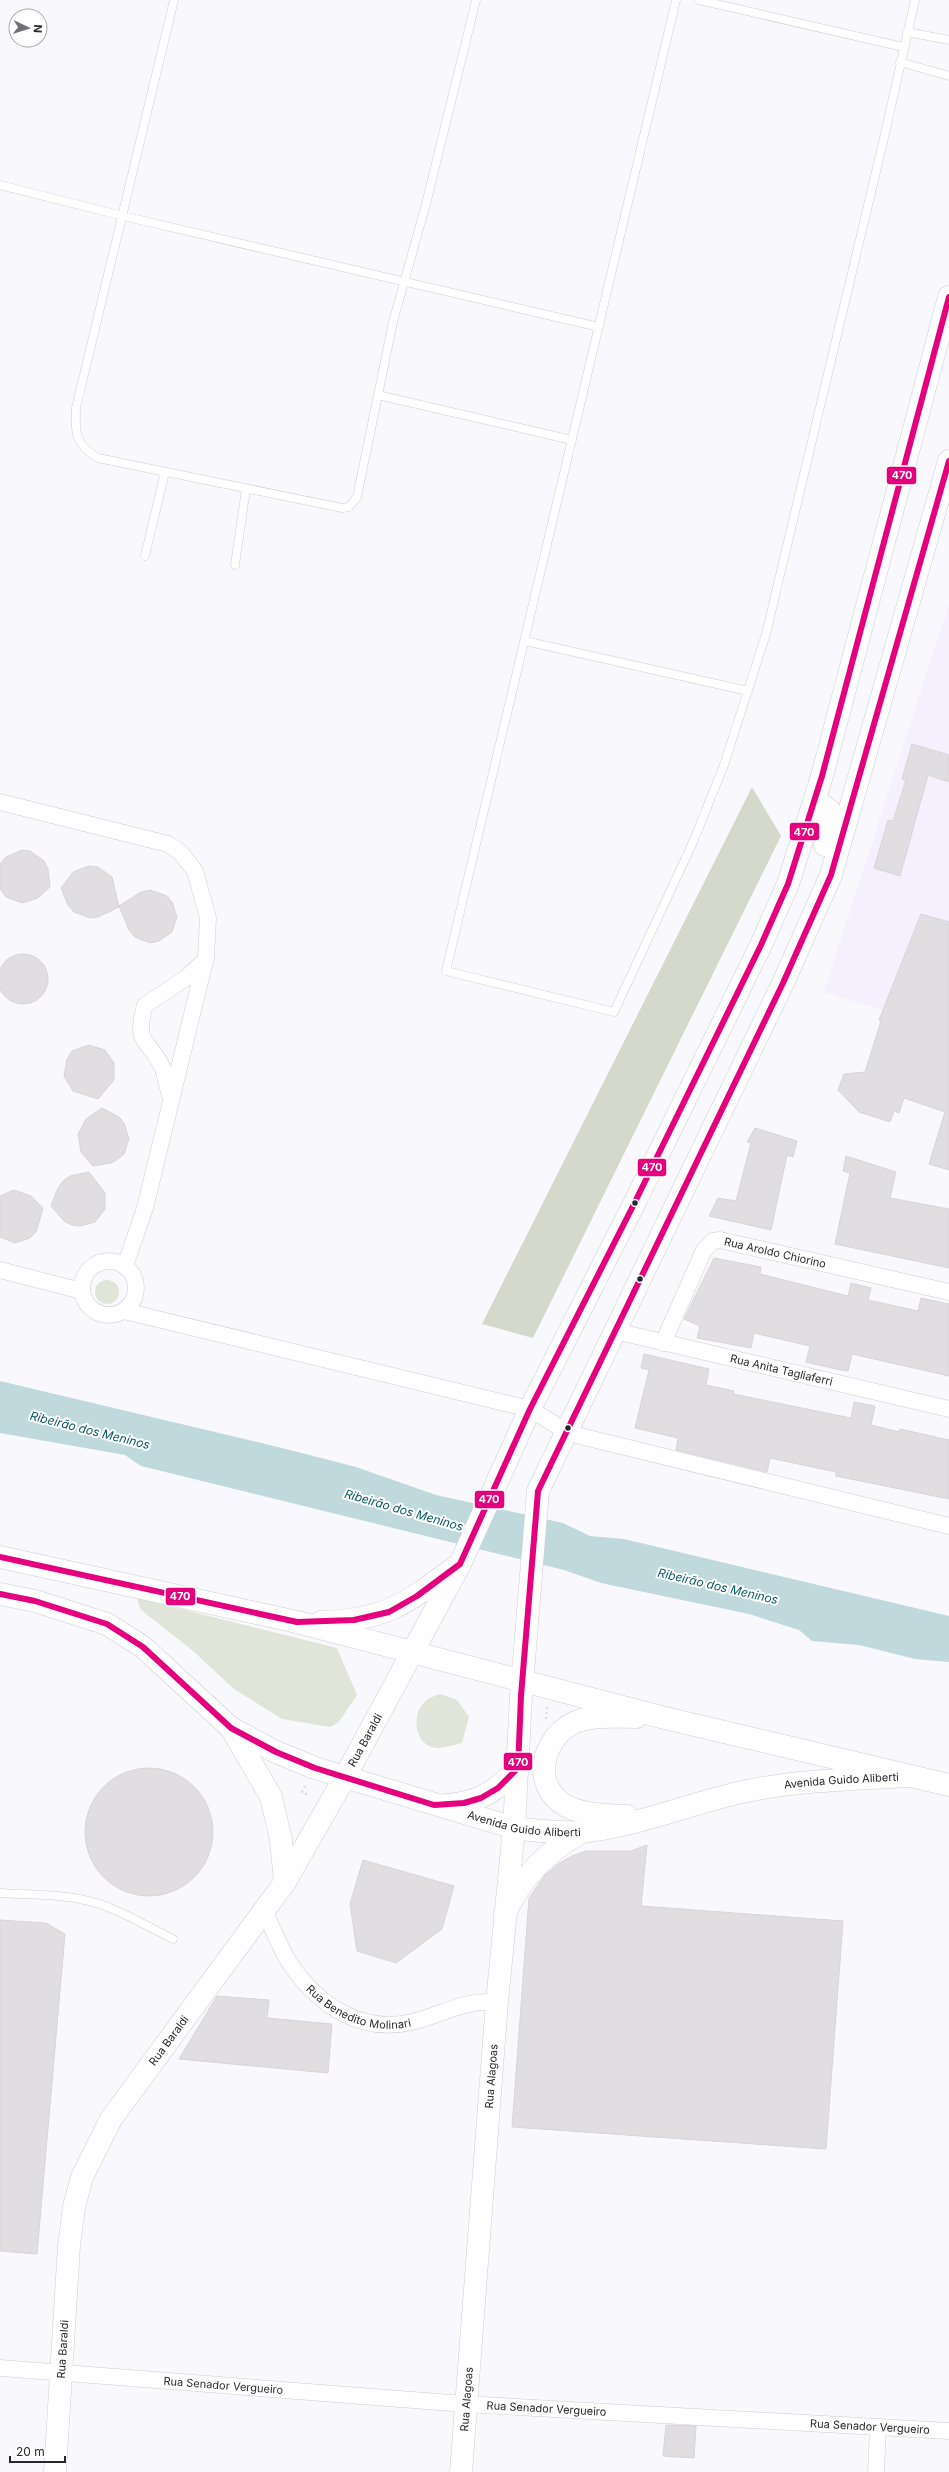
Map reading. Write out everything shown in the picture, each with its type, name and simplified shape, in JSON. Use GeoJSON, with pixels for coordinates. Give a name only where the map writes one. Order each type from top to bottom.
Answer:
{"type":"FeatureCollection","features":[{"type":"Feature","properties":{"kind":"main road","name":"Rua Baraldi"},"geometry":{"type":"LineString","coordinates":[[55,2472],[69,2246],[74,2207],[87,2164],[111,2119],[285,1882],[345,1777],[461,1562],[486,1503],[530,1409],[624,1226],[761,945],[788,884],[812,809],[949,297]]}},
{"type":"Feature","properties":{"kind":"main road","name":"Rua Alagoas"},"geometry":{"type":"LineString","coordinates":[[461,2472],[465,2404],[497,2002],[514,1828],[523,1680],[538,1491],[783,983],[831,874],[949,462]]}},
{"type":"Feature","properties":{"kind":"main road"},"geometry":{"type":"LineString","coordinates":[[783,983],[788,939],[817,872],[831,820],[830,811],[826,806],[820,804],[812,809]]}},
{"type":"Feature","properties":{"kind":"main road","name":"Avenida Guido Aliberti"},"geometry":{"type":"LineString","coordinates":[[0,1557],[297,1622],[665,1718],[949,1785]]}},
{"type":"Feature","properties":{"kind":"main road"},"geometry":{"type":"LineString","coordinates":[[297,1622],[354,1620],[389,1612],[417,1596],[461,1562]]}},
{"type":"Feature","properties":{"kind":"main road","name":"Avenida Guido Aliberti"},"geometry":{"type":"LineString","coordinates":[[0,1594],[35,1601],[107,1624],[143,1647],[231,1728],[276,1752],[345,1777],[514,1828],[540,1832],[582,1832],[648,1818],[750,1791],[823,1782],[910,1776]]}},
{"type":"Feature","properties":{"kind":"main road"},"geometry":{"type":"LineString","coordinates":[[648,1818],[585,1812],[565,1804],[548,1786],[544,1775],[544,1762],[554,1738],[562,1730],[576,1722],[598,1718],[665,1718]]}},
{"type":"Feature","properties":{"kind":"main road"},"geometry":{"type":"LineString","coordinates":[[231,1728],[258,1770],[271,1797],[281,1840],[285,1882]]}},
{"type":"Feature","properties":{"kind":"main road"},"geometry":{"type":"LineString","coordinates":[[434,1805],[464,1803],[481,1798],[498,1788],[518,1768]]}},
{"type":"Feature","properties":{"kind":"main road"},"geometry":{"type":"LineString","coordinates":[[505,1914],[517,1892],[534,1868],[558,1846],[582,1832]]}},
{"type":"Feature","properties":{"kind":"street"},"geometry":{"type":"LineString","coordinates":[[0,802],[168,844],[180,852],[195,871],[208,918],[206,959],[145,1208],[125,1266]]}},
{"type":"Feature","properties":{"kind":"street"},"geometry":{"type":"LineString","coordinates":[[172,1101],[162,1069],[142,1038],[140,1023],[145,1006],[186,978],[206,959]]}},
{"type":"Feature","properties":{"kind":"street","name":"Rua Aroldo Chiorino"},"geometry":{"type":"LineString","coordinates":[[663,1343],[704,1250],[713,1241],[949,1292]]}},
{"type":"Feature","properties":{"kind":"street"},"geometry":{"type":"LineString","coordinates":[[108,1261],[125,1266],[135,1280],[136,1289],[134,1298],[124,1311],[115,1315],[97,1313],[89,1308],[82,1291],[82,1282],[92,1267],[108,1261]]}},
{"type":"Feature","properties":{"kind":"street"},"geometry":{"type":"LineString","coordinates":[[0,1270],[82,1291]]}},
{"type":"Feature","properties":{"kind":"street"},"geometry":{"type":"LineString","coordinates":[[124,1311],[530,1409],[567,1432],[949,1526]]}},
{"type":"Feature","properties":{"kind":"street","name":"Rua Anita Tagliaferri"},"geometry":{"type":"LineString","coordinates":[[615,1331],[949,1409]]}},
{"type":"Feature","properties":{"kind":"street","name":"Rua Benedito Molinari"},"geometry":{"type":"LineString","coordinates":[[264,1911],[291,1965],[310,1989],[323,2002],[349,2017],[380,2024],[401,2024],[471,2002],[497,2002]]}},
{"type":"Feature","properties":{"kind":"street","name":"Rua Senador Vergueiro"},"geometry":{"type":"LineString","coordinates":[[0,2368],[465,2404],[949,2431]]}},
{"type":"Feature","properties":{"kind":"street"},"geometry":{"type":"LineString","coordinates":[[876,2472],[878,2427]]}},
{"type":"Feature","properties":{"kind":"lane"},"geometry":{"type":"LineString","coordinates":[[174,0],[76,408],[75,427],[79,443],[86,451],[98,458],[333,506],[349,507],[357,497],[393,322],[405,283],[476,0]]}},
{"type":"Feature","properties":{"kind":"lane"},"geometry":{"type":"LineString","coordinates":[[676,0],[446,971],[614,1012],[694,840],[724,765],[766,634],[884,138],[915,0]]}},
{"type":"Feature","properties":{"kind":"lane"},"geometry":{"type":"LineString","coordinates":[[699,0],[904,47]]}},
{"type":"Feature","properties":{"kind":"lane"},"geometry":{"type":"LineString","coordinates":[[907,32],[949,40]]}},
{"type":"Feature","properties":{"kind":"lane"},"geometry":{"type":"LineString","coordinates":[[900,62],[949,76]]}},
{"type":"Feature","properties":{"kind":"lane"},"geometry":{"type":"LineString","coordinates":[[0,185],[123,216],[405,283],[599,327]]}},
{"type":"Feature","properties":{"kind":"lane"},"geometry":{"type":"LineString","coordinates":[[378,395],[572,440]]}},
{"type":"Feature","properties":{"kind":"lane"},"geometry":{"type":"LineString","coordinates":[[145,556],[165,472]]}},
{"type":"Feature","properties":{"kind":"lane"},"geometry":{"type":"LineString","coordinates":[[235,565],[246,489]]}},
{"type":"Feature","properties":{"kind":"lane"},"geometry":{"type":"LineString","coordinates":[[525,641],[748,692]]}},
{"type":"Feature","properties":{"kind":"lane"},"geometry":{"type":"LineString","coordinates":[[0,1893],[46,1895],[81,1899],[109,1908],[173,1939]]}},
{"type":"Feature","properties":{"kind":"path"},"geometry":{"type":"LineString","coordinates":[[305,1785],[302,1792],[309,1795]]}},
{"type":"Feature","properties":{"kind":"shaded area"},"geometry":{"type":"Polygon","coordinates":[[[949,604],[949,1031],[824,992],[949,604]]]}},
{"type":"Feature","properties":{"kind":"shaded area"},"geometry":{"type":"Polygon","coordinates":[[[752,787],[781,836],[533,1338],[482,1324],[752,787]]]}},
{"type":"Feature","properties":{"kind":"shaded area"},"geometry":{"type":"Polygon","coordinates":[[[107,1280],[112,1281],[118,1287],[118,1297],[112,1303],[107,1304],[102,1303],[96,1297],[95,1292],[96,1287],[102,1281],[107,1280]]]}},
{"type":"Feature","properties":{"kind":"shaded area"},"geometry":{"type":"Polygon","coordinates":[[[137,1598],[337,1648],[357,1695],[339,1722],[330,1727],[282,1719],[234,1689],[193,1651],[140,1609],[137,1598]]]}},
{"type":"Feature","properties":{"kind":"shaded area"},"geometry":{"type":"Polygon","coordinates":[[[440,1694],[457,1700],[469,1717],[462,1743],[437,1748],[429,1746],[423,1742],[417,1730],[416,1723],[419,1709],[423,1704],[428,1699],[440,1694]]]}},
{"type":"Feature","properties":{"kind":"water","name":"Ribeirão dos Meninos"},"geometry":{"type":"Polygon","coordinates":[[[0,1381],[356,1467],[436,1495],[563,1523],[590,1536],[624,1539],[949,1616],[949,1662],[915,1659],[859,1645],[812,1641],[799,1630],[749,1614],[601,1583],[564,1570],[141,1466],[125,1455],[0,1433],[0,1381]]]}},
{"type":"Feature","properties":{"kind":"building"},"geometry":{"type":"Polygon","coordinates":[[[912,744],[949,755],[949,782],[928,775],[900,876],[874,868],[888,820],[893,821],[906,780],[902,779],[912,744]]]}},
{"type":"Feature","properties":{"kind":"building"},"geometry":{"type":"Polygon","coordinates":[[[22,850],[30,851],[44,861],[48,869],[50,887],[38,898],[22,903],[6,897],[0,889],[0,864],[6,857],[22,850]]]}},
{"type":"Feature","properties":{"kind":"building"},"geometry":{"type":"Polygon","coordinates":[[[89,866],[98,867],[112,877],[119,907],[98,917],[90,918],[74,912],[68,905],[61,888],[73,872],[89,866]]]}},
{"type":"Feature","properties":{"kind":"building"},"geometry":{"type":"Polygon","coordinates":[[[150,890],[167,896],[172,902],[177,917],[172,932],[159,941],[150,943],[135,937],[129,930],[119,906],[141,892],[150,890]]]}},
{"type":"Feature","properties":{"kind":"building"},"geometry":{"type":"Polygon","coordinates":[[[921,914],[949,922],[949,1170],[929,1164],[945,1112],[904,1098],[899,1113],[894,1111],[890,1122],[859,1112],[838,1090],[844,1074],[865,1072],[881,1021],[879,1020],[921,914]]]}},
{"type":"Feature","properties":{"kind":"building"},"geometry":{"type":"Polygon","coordinates":[[[18,954],[28,954],[41,961],[48,974],[48,984],[41,997],[28,1004],[18,1004],[9,1000],[2,993],[-2,984],[-2,974],[2,965],[9,958],[18,954]]]}},
{"type":"Feature","properties":{"kind":"building"},"geometry":{"type":"Polygon","coordinates":[[[89,1045],[105,1050],[114,1063],[114,1080],[98,1099],[73,1091],[64,1076],[67,1059],[72,1051],[89,1045]]]}},
{"type":"Feature","properties":{"kind":"building"},"geometry":{"type":"Polygon","coordinates":[[[102,1108],[119,1117],[124,1123],[129,1139],[124,1154],[118,1159],[111,1163],[93,1166],[81,1152],[78,1134],[86,1119],[102,1108]]]}},
{"type":"Feature","properties":{"kind":"building"},"geometry":{"type":"Polygon","coordinates":[[[755,1128],[797,1141],[793,1157],[787,1155],[771,1230],[709,1216],[718,1198],[736,1201],[751,1143],[747,1142],[755,1128]]]}},
{"type":"Feature","properties":{"kind":"building"},"geometry":{"type":"Polygon","coordinates":[[[846,1156],[896,1172],[890,1198],[949,1209],[949,1268],[835,1244],[850,1173],[843,1171],[846,1156]]]}},
{"type":"Feature","properties":{"kind":"building"},"geometry":{"type":"Polygon","coordinates":[[[89,1172],[105,1193],[105,1209],[95,1222],[80,1226],[72,1225],[64,1221],[51,1206],[58,1188],[63,1181],[70,1176],[89,1172]]]}},
{"type":"Feature","properties":{"kind":"building"},"geometry":{"type":"Polygon","coordinates":[[[14,1190],[31,1196],[43,1208],[36,1232],[30,1238],[15,1243],[0,1237],[0,1196],[14,1190]]]}},
{"type":"Feature","properties":{"kind":"building"},"geometry":{"type":"Polygon","coordinates":[[[714,1258],[761,1267],[760,1274],[848,1296],[851,1283],[871,1288],[868,1300],[918,1311],[921,1298],[949,1304],[949,1376],[852,1354],[848,1371],[836,1369],[806,1362],[810,1346],[754,1333],[751,1348],[697,1338],[700,1326],[684,1319],[714,1258]]]}},
{"type":"Feature","properties":{"kind":"building"},"geometry":{"type":"Polygon","coordinates":[[[644,1354],[709,1369],[706,1385],[734,1391],[733,1394],[851,1418],[854,1402],[875,1406],[871,1425],[899,1432],[900,1429],[949,1440],[949,1499],[836,1476],[836,1472],[770,1458],[767,1472],[676,1450],[678,1438],[635,1428],[649,1370],[641,1368],[644,1354]]]}},
{"type":"Feature","properties":{"kind":"building"},"geometry":{"type":"Polygon","coordinates":[[[143,1768],[155,1768],[174,1772],[195,1786],[209,1807],[213,1832],[209,1857],[195,1878],[174,1892],[155,1896],[143,1896],[124,1892],[103,1878],[89,1857],[85,1838],[85,1826],[89,1807],[103,1786],[124,1772],[143,1768]]]}},
{"type":"Feature","properties":{"kind":"building"},"geometry":{"type":"Polygon","coordinates":[[[647,1845],[641,1906],[843,1921],[826,2149],[512,2127],[529,1898],[545,1875],[558,1864],[572,1856],[586,1851],[631,1851],[647,1845]]]}},
{"type":"Feature","properties":{"kind":"building"},"geometry":{"type":"Polygon","coordinates":[[[363,1860],[454,1886],[442,1929],[396,1963],[357,1951],[350,1904],[363,1860]]]}},
{"type":"Feature","properties":{"kind":"building"},"geometry":{"type":"Polygon","coordinates":[[[0,1920],[46,1923],[65,1934],[37,2254],[0,2251],[0,1920]]]}},
{"type":"Feature","properties":{"kind":"building"},"geometry":{"type":"Polygon","coordinates":[[[217,1996],[269,2000],[267,2018],[332,2024],[328,2073],[179,2059],[217,1996]]]}},
{"type":"Feature","properties":{"kind":"building"},"geometry":{"type":"Polygon","coordinates":[[[666,2425],[696,2426],[694,2458],[663,2456],[666,2425]]]}},
{"type":"Feature","properties":{"kind":"transit line","name":"470"},"geometry":{"type":"LineString","coordinates":[[0,1557],[297,1622],[354,1620],[389,1612],[417,1596],[460,1564],[530,1409],[633,1206],[761,945],[788,884],[822,776],[949,297]]}},
{"type":"Feature","properties":{"kind":"transit line","name":"470"},"geometry":{"type":"LineString","coordinates":[[0,1594],[35,1601],[107,1624],[143,1647],[231,1728],[276,1752],[315,1768],[434,1805],[464,1803],[481,1798],[498,1788],[518,1768],[521,1696],[538,1491],[783,983],[831,875],[949,461]]}}]}
